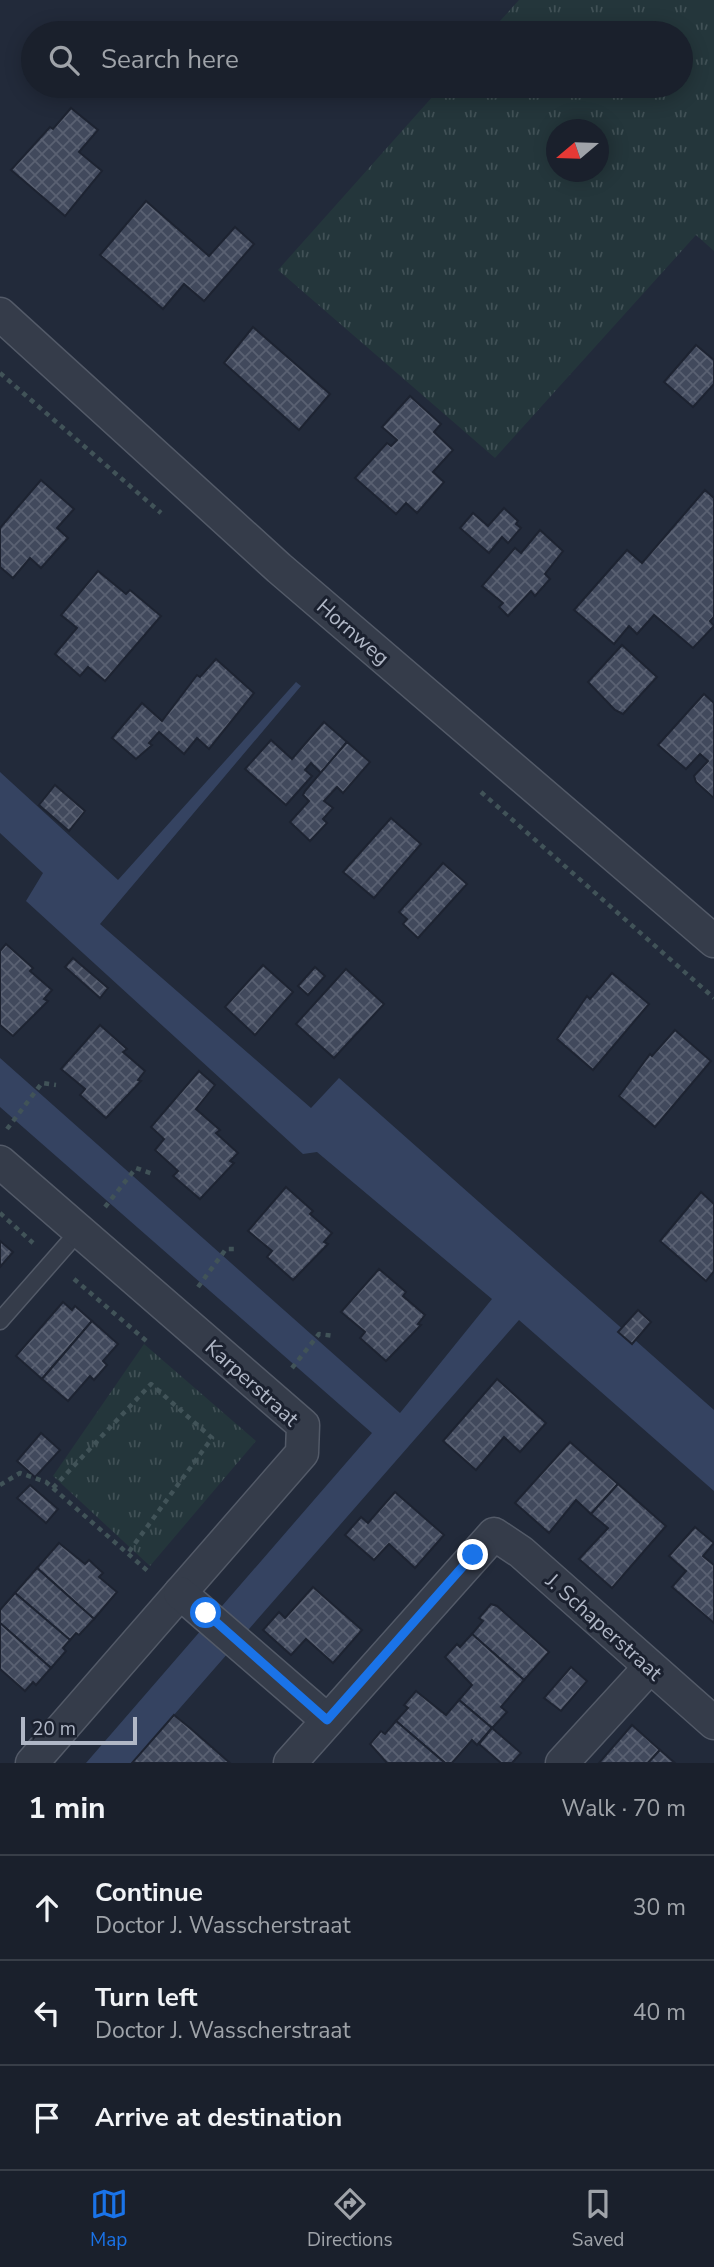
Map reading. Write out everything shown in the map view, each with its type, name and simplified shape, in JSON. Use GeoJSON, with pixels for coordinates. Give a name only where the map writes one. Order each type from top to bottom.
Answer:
{"type":"FeatureCollection","features":[{"type":"Feature","properties":{"kind":"street","name":"Hornweg"},"geometry":{"type":"LineString","coordinates":[[0,314],[279,568],[714,942]]}},
{"type":"Feature","properties":{"kind":"street","name":"Karperstraat"},"geometry":{"type":"LineString","coordinates":[[0,1162],[90,1221],[303,1425],[302,1453],[32,1763]]}},
{"type":"Feature","properties":{"kind":"street","name":"J. Schaperstraat"},"geometry":{"type":"LineString","coordinates":[[327,1720],[494,1534],[521,1552],[714,1723]]}},
{"type":"Feature","properties":{"kind":"street"},"geometry":{"type":"LineString","coordinates":[[180,1593],[255,1655],[327,1720],[290,1763]]}},
{"type":"Feature","properties":{"kind":"street"},"geometry":{"type":"LineString","coordinates":[[562,1763],[649,1668]]}},
{"type":"Feature","properties":{"kind":"lane"},"geometry":{"type":"LineString","coordinates":[[0,1321],[90,1221]]}},
{"type":"Feature","properties":{"kind":"path"},"geometry":{"type":"LineString","coordinates":[[0,1138],[42,1083],[56,1085]]}},
{"type":"Feature","properties":{"kind":"path"},"geometry":{"type":"LineString","coordinates":[[90,1221],[136,1168],[153,1174]]}},
{"type":"Feature","properties":{"kind":"path"},"geometry":{"type":"LineString","coordinates":[[0,1213],[156,1348]]}},
{"type":"Feature","properties":{"kind":"path"},"geometry":{"type":"LineString","coordinates":[[194,1292],[226,1249],[238,1249]]}},
{"type":"Feature","properties":{"kind":"path"},"geometry":{"type":"LineString","coordinates":[[288,1375],[319,1334],[334,1336]]}},
{"type":"Feature","properties":{"kind":"path"},"geometry":{"type":"LineString","coordinates":[[53,1488],[151,1384],[212,1438],[128,1553]]}},
{"type":"Feature","properties":{"kind":"path"},"geometry":{"type":"LineString","coordinates":[[0,1485],[20,1473],[46,1482],[149,1573],[180,1593]]}},
{"type":"Feature","properties":{"kind":"path"},"geometry":{"type":"LineString","coordinates":[[149,1573],[159,1562]]}},
{"type":"Feature","properties":{"kind":"green space"},"geometry":{"type":"Polygon","coordinates":[[[519,0],[714,0],[714,251],[696,235],[495,458],[278,270],[431,98],[693,98],[693,21],[500,21],[519,0]]]}},
{"type":"Feature","properties":{"kind":"green space"},"geometry":{"type":"Polygon","coordinates":[[[144,1344],[256,1441],[150,1566],[53,1476],[144,1344]]]}},
{"type":"Feature","properties":{"kind":"water"},"geometry":{"type":"Polygon","coordinates":[[[296,682],[301,686],[100,924],[311,1108],[339,1078],[714,1410],[714,1491],[519,1320],[132,1763],[86,1763],[372,1433],[0,1107],[0,1058],[400,1413],[492,1299],[317,1152],[303,1154],[26,901],[43,873],[0,833],[0,772],[118,880],[296,682]]]}},
{"type":"Feature","properties":{"kind":"building"},"geometry":{"type":"Polygon","coordinates":[[[71,108],[98,130],[79,152],[102,171],[65,216],[11,170],[71,108]]]}},
{"type":"Feature","properties":{"kind":"building"},"geometry":{"type":"Polygon","coordinates":[[[146,201],[209,256],[235,227],[254,244],[204,301],[184,284],[163,309],[100,255],[146,201]]]}},
{"type":"Feature","properties":{"kind":"building"},"geometry":{"type":"Polygon","coordinates":[[[253,327],[330,394],[299,430],[224,363],[253,327]]]}},
{"type":"Feature","properties":{"kind":"building"},"geometry":{"type":"Polygon","coordinates":[[[696,345],[714,360],[714,384],[693,407],[664,382],[696,345]]]}},
{"type":"Feature","properties":{"kind":"building"},"geometry":{"type":"Polygon","coordinates":[[[410,396],[441,424],[434,432],[453,450],[433,472],[444,482],[417,513],[406,503],[396,514],[355,478],[387,443],[391,446],[397,440],[382,427],[410,396]]]}},
{"type":"Feature","properties":{"kind":"building"},"geometry":{"type":"Polygon","coordinates":[[[41,480],[74,509],[57,528],[68,538],[41,568],[30,558],[13,578],[0,567],[0,528],[41,480]]]}},
{"type":"Feature","properties":{"kind":"building"},"geometry":{"type":"Polygon","coordinates":[[[705,490],[714,498],[714,617],[710,621],[714,626],[693,648],[654,615],[637,634],[629,626],[614,644],[574,610],[627,550],[642,563],[705,490]]]}},
{"type":"Feature","properties":{"kind":"building"},"geometry":{"type":"Polygon","coordinates":[[[504,508],[518,521],[516,524],[521,528],[508,543],[502,537],[489,553],[460,528],[473,513],[488,526],[504,508]]]}},
{"type":"Feature","properties":{"kind":"building"},"geometry":{"type":"Polygon","coordinates":[[[540,530],[563,551],[545,574],[550,579],[535,596],[531,591],[508,616],[499,607],[503,603],[482,586],[515,548],[521,553],[540,530]]]}},
{"type":"Feature","properties":{"kind":"building"},"geometry":{"type":"Polygon","coordinates":[[[98,571],[126,594],[130,590],[161,616],[105,681],[88,667],[80,676],[55,654],[77,628],[61,615],[98,571]]]}},
{"type":"Feature","properties":{"kind":"building"},"geometry":{"type":"Polygon","coordinates":[[[622,645],[657,677],[623,714],[615,710],[588,682],[622,645]]]}},
{"type":"Feature","properties":{"kind":"building"},"geometry":{"type":"Polygon","coordinates":[[[216,659],[254,693],[209,749],[197,738],[184,754],[159,732],[149,743],[152,745],[136,759],[112,738],[142,703],[162,721],[197,675],[200,677],[216,659]]]}},
{"type":"Feature","properties":{"kind":"building"},"geometry":{"type":"Polygon","coordinates":[[[704,694],[714,703],[714,798],[696,782],[694,776],[708,761],[700,754],[686,769],[658,745],[704,694]]]}},
{"type":"Feature","properties":{"kind":"building"},"geometry":{"type":"Polygon","coordinates":[[[324,722],[347,742],[321,773],[311,763],[305,770],[312,776],[286,805],[245,769],[271,740],[292,759],[324,722]]]}},
{"type":"Feature","properties":{"kind":"building"},"geometry":{"type":"Polygon","coordinates":[[[347,742],[370,762],[343,793],[337,787],[324,801],[333,808],[323,819],[327,823],[310,841],[290,822],[309,801],[303,795],[305,791],[347,742]]]}},
{"type":"Feature","properties":{"kind":"building"},"geometry":{"type":"Polygon","coordinates":[[[55,785],[85,811],[69,831],[39,805],[55,785]]]}},
{"type":"Feature","properties":{"kind":"building"},"geometry":{"type":"Polygon","coordinates":[[[391,818],[421,844],[374,898],[343,872],[391,818]]]}},
{"type":"Feature","properties":{"kind":"building"},"geometry":{"type":"Polygon","coordinates":[[[443,863],[467,884],[418,938],[403,924],[407,919],[399,912],[443,863]]]}},
{"type":"Feature","properties":{"kind":"building"},"geometry":{"type":"Polygon","coordinates":[[[6,944],[33,968],[30,971],[52,990],[44,999],[48,1001],[13,1036],[0,1025],[0,951],[6,944]]]}},
{"type":"Feature","properties":{"kind":"building"},"geometry":{"type":"Polygon","coordinates":[[[73,958],[108,988],[100,998],[65,967],[73,958]]]}},
{"type":"Feature","properties":{"kind":"building"},"geometry":{"type":"Polygon","coordinates":[[[263,965],[293,992],[255,1035],[225,1007],[263,965]]]}},
{"type":"Feature","properties":{"kind":"building"},"geometry":{"type":"Polygon","coordinates":[[[315,967],[325,976],[308,995],[298,986],[315,967]]]}},
{"type":"Feature","properties":{"kind":"building"},"geometry":{"type":"Polygon","coordinates":[[[346,969],[384,1004],[334,1058],[296,1024],[346,969]]]}},
{"type":"Feature","properties":{"kind":"building"},"geometry":{"type":"Polygon","coordinates":[[[612,973],[649,1004],[593,1070],[557,1039],[587,996],[590,999],[612,973]]]}},
{"type":"Feature","properties":{"kind":"building"},"geometry":{"type":"Polygon","coordinates":[[[100,1025],[127,1049],[123,1052],[145,1071],[138,1080],[141,1081],[106,1118],[80,1095],[85,1089],[61,1069],[100,1025]]]}},
{"type":"Feature","properties":{"kind":"building"},"geometry":{"type":"Polygon","coordinates":[[[675,1030],[711,1061],[655,1127],[619,1096],[650,1054],[652,1056],[675,1030]]]}},
{"type":"Feature","properties":{"kind":"building"},"geometry":{"type":"Polygon","coordinates":[[[199,1071],[215,1085],[196,1109],[220,1130],[216,1133],[238,1153],[230,1161],[234,1163],[200,1199],[173,1176],[178,1171],[155,1150],[164,1139],[151,1127],[199,1071]]]}},
{"type":"Feature","properties":{"kind":"building"},"geometry":{"type":"Polygon","coordinates":[[[286,1187],[313,1211],[310,1214],[332,1233],[324,1242],[328,1244],[293,1280],[267,1257],[272,1251],[248,1231],[286,1187]]]}},
{"type":"Feature","properties":{"kind":"building"},"geometry":{"type":"Polygon","coordinates":[[[701,1192],[714,1204],[714,1271],[706,1281],[660,1241],[701,1192]]]}},
{"type":"Feature","properties":{"kind":"building"},"geometry":{"type":"Polygon","coordinates":[[[0,1241],[13,1252],[0,1267],[0,1241]]]}},
{"type":"Feature","properties":{"kind":"building"},"geometry":{"type":"Polygon","coordinates":[[[379,1269],[406,1292],[403,1296],[425,1315],[418,1324],[421,1325],[386,1361],[360,1338],[365,1332],[341,1312],[379,1269]]]}},
{"type":"Feature","properties":{"kind":"building"},"geometry":{"type":"Polygon","coordinates":[[[63,1302],[72,1310],[75,1306],[92,1321],[42,1379],[16,1356],[63,1302]]]}},
{"type":"Feature","properties":{"kind":"building"},"geometry":{"type":"Polygon","coordinates":[[[638,1310],[651,1322],[632,1344],[618,1332],[638,1310]]]}},
{"type":"Feature","properties":{"kind":"building"},"geometry":{"type":"Polygon","coordinates":[[[92,1321],[118,1344],[103,1361],[107,1365],[94,1380],[90,1376],[68,1401],[42,1379],[92,1321]]]}},
{"type":"Feature","properties":{"kind":"building"},"geometry":{"type":"Polygon","coordinates":[[[497,1379],[546,1423],[520,1452],[504,1437],[476,1470],[443,1441],[497,1379]]]}},
{"type":"Feature","properties":{"kind":"building"},"geometry":{"type":"Polygon","coordinates":[[[41,1433],[60,1450],[35,1477],[17,1461],[41,1433]]]}},
{"type":"Feature","properties":{"kind":"building"},"geometry":{"type":"Polygon","coordinates":[[[570,1442],[618,1484],[591,1514],[576,1500],[549,1533],[515,1503],[570,1442]]]}},
{"type":"Feature","properties":{"kind":"building"},"geometry":{"type":"Polygon","coordinates":[[[618,1484],[666,1526],[612,1588],[579,1559],[608,1528],[591,1514],[618,1484]]]}},
{"type":"Feature","properties":{"kind":"building"},"geometry":{"type":"Polygon","coordinates":[[[30,1485],[58,1509],[46,1523],[17,1498],[30,1485]]]}},
{"type":"Feature","properties":{"kind":"building"},"geometry":{"type":"Polygon","coordinates":[[[395,1492],[444,1535],[415,1568],[389,1544],[374,1560],[345,1535],[361,1517],[368,1523],[395,1492]]]}},
{"type":"Feature","properties":{"kind":"building"},"geometry":{"type":"Polygon","coordinates":[[[695,1527],[714,1543],[703,1556],[714,1565],[714,1623],[672,1587],[686,1571],[669,1556],[695,1527]]]}},
{"type":"Feature","properties":{"kind":"building"},"geometry":{"type":"Polygon","coordinates":[[[59,1543],[85,1564],[89,1560],[103,1573],[99,1577],[117,1592],[94,1619],[37,1568],[59,1543]]]}},
{"type":"Feature","properties":{"kind":"building"},"geometry":{"type":"Polygon","coordinates":[[[37,1568],[94,1619],[79,1635],[76,1633],[70,1640],[15,1593],[37,1568]]]}},
{"type":"Feature","properties":{"kind":"building"},"geometry":{"type":"Polygon","coordinates":[[[313,1587],[362,1630],[333,1663],[306,1639],[291,1655],[263,1630],[279,1612],[285,1618],[313,1587]]]}},
{"type":"Feature","properties":{"kind":"building"},"geometry":{"type":"Polygon","coordinates":[[[15,1593],[70,1640],[63,1648],[66,1651],[51,1668],[0,1623],[0,1610],[15,1593]]]}},
{"type":"Feature","properties":{"kind":"building"},"geometry":{"type":"Polygon","coordinates":[[[491,1604],[497,1606],[549,1652],[524,1680],[472,1634],[483,1621],[479,1618],[491,1604]]]}},
{"type":"Feature","properties":{"kind":"building"},"geometry":{"type":"Polygon","coordinates":[[[0,1623],[51,1668],[36,1685],[33,1682],[25,1691],[0,1669],[0,1623]]]}},
{"type":"Feature","properties":{"kind":"building"},"geometry":{"type":"Polygon","coordinates":[[[472,1634],[524,1680],[501,1707],[507,1712],[492,1728],[459,1700],[472,1685],[445,1657],[457,1644],[460,1647],[472,1634]]]}},
{"type":"Feature","properties":{"kind":"building"},"geometry":{"type":"Polygon","coordinates":[[[571,1667],[587,1681],[561,1711],[544,1698],[571,1667]]]}},
{"type":"Feature","properties":{"kind":"building"},"geometry":{"type":"Polygon","coordinates":[[[416,1691],[446,1715],[459,1700],[492,1728],[477,1745],[472,1740],[452,1763],[445,1763],[396,1721],[408,1708],[404,1705],[416,1691]]]}},
{"type":"Feature","properties":{"kind":"building"},"geometry":{"type":"Polygon","coordinates":[[[174,1715],[190,1728],[230,1763],[132,1763],[174,1715]]]}},
{"type":"Feature","properties":{"kind":"building"},"geometry":{"type":"Polygon","coordinates":[[[396,1721],[445,1763],[387,1763],[370,1744],[381,1731],[385,1734],[396,1721]]]}},
{"type":"Feature","properties":{"kind":"building"},"geometry":{"type":"Polygon","coordinates":[[[632,1725],[660,1750],[648,1763],[599,1763],[632,1725]]]}},
{"type":"Feature","properties":{"kind":"building"},"geometry":{"type":"Polygon","coordinates":[[[492,1728],[521,1753],[512,1763],[501,1763],[479,1744],[492,1728]]]}},
{"type":"Feature","properties":{"kind":"building"},"geometry":{"type":"Polygon","coordinates":[[[660,1750],[675,1763],[648,1763],[660,1750]]]}},
{"type":"Feature","properties":{"kind":"route"},"geometry":{"type":"LineString","coordinates":[[206,1613],[327,1720],[473,1555]]}}]}
